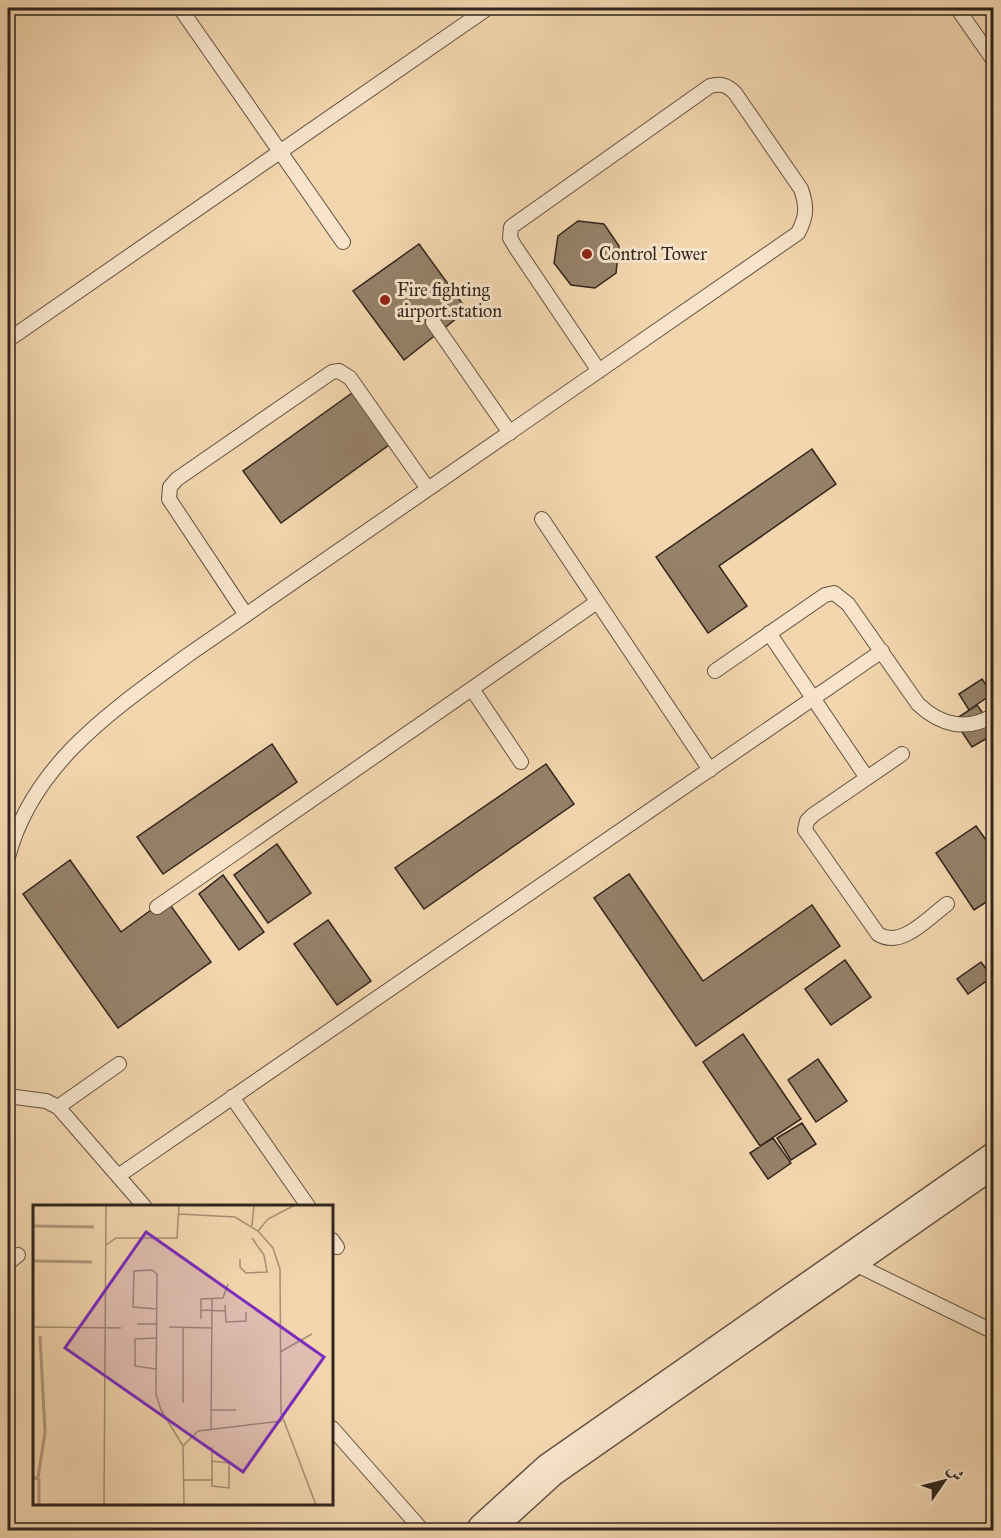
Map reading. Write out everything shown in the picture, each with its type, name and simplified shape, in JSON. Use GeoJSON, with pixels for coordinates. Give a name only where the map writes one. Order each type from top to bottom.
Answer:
{"type":"FeatureCollection","features":[{"type":"Feature","properties":{"kind":"street"},"geometry":{"type":"LineString","coordinates":[[484,1530],[550,1470],[993,1160]]}},
{"type":"Feature","properties":{"kind":"lane"},"geometry":{"type":"LineString","coordinates":[[180,8],[343,242]]}},
{"type":"Feature","properties":{"kind":"lane"},"geometry":{"type":"LineString","coordinates":[[8,340],[488,8]]}},
{"type":"Feature","properties":{"kind":"lane"},"geometry":{"type":"LineString","coordinates":[[957,8],[993,61]]}},
{"type":"Feature","properties":{"kind":"lane"},"geometry":{"type":"LineString","coordinates":[[8,857],[26,809],[48,774],[105,716],[246,615],[798,233],[806,219],[807,203],[801,189],[728,86],[719,84],[710,86],[512,227],[510,238],[516,248],[599,370]]}},
{"type":"Feature","properties":{"kind":"lane"},"geometry":{"type":"LineString","coordinates":[[433,322],[510,433]]}},
{"type":"Feature","properties":{"kind":"lane"},"geometry":{"type":"LineString","coordinates":[[246,615],[169,499],[170,487],[187,472],[332,372],[339,371],[350,378],[428,489]]}},
{"type":"Feature","properties":{"kind":"lane"},"geometry":{"type":"LineString","coordinates":[[542,519],[710,770]]}},
{"type":"Feature","properties":{"kind":"lane"},"geometry":{"type":"LineString","coordinates":[[715,671],[825,595],[834,593],[848,604],[918,704],[932,717],[967,726],[984,721],[993,715]]}},
{"type":"Feature","properties":{"kind":"lane"},"geometry":{"type":"LineString","coordinates":[[157,908],[597,602]]}},
{"type":"Feature","properties":{"kind":"lane"},"geometry":{"type":"LineString","coordinates":[[769,633],[867,778]]}},
{"type":"Feature","properties":{"kind":"lane"},"geometry":{"type":"LineString","coordinates":[[118,1176],[882,651]]}},
{"type":"Feature","properties":{"kind":"lane"},"geometry":{"type":"LineString","coordinates":[[472,689],[521,762]]}},
{"type":"Feature","properties":{"kind":"lane"},"geometry":{"type":"LineString","coordinates":[[902,753],[813,815],[807,821],[805,830],[878,934],[887,940],[897,940],[947,904]]}},
{"type":"Feature","properties":{"kind":"lane"},"geometry":{"type":"LineString","coordinates":[[58,1107],[119,1064]]}},
{"type":"Feature","properties":{"kind":"lane"},"geometry":{"type":"LineString","coordinates":[[8,1096],[46,1101],[58,1107],[143,1205]]}},
{"type":"Feature","properties":{"kind":"lane"},"geometry":{"type":"LineString","coordinates":[[232,1097],[307,1205]]}},
{"type":"Feature","properties":{"kind":"lane"},"geometry":{"type":"LineString","coordinates":[[849,1261],[993,1332]]}},
{"type":"Feature","properties":{"kind":"lane"},"geometry":{"type":"LineString","coordinates":[[333,1429],[422,1530]]}},
{"type":"Feature","properties":{"kind":"building","name":"Control Tower"},"geometry":{"type":"Polygon","coordinates":[[[578,221],[604,224],[619,246],[616,273],[595,288],[571,285],[554,263],[558,236],[578,221]]]}},
{"type":"Feature","properties":{"kind":"building"},"geometry":{"type":"Polygon","coordinates":[[[419,244],[467,310],[404,360],[353,291],[419,244]]]}},
{"type":"Feature","properties":{"kind":"building"},"geometry":{"type":"Polygon","coordinates":[[[352,393],[389,445],[281,523],[243,471],[352,393]]]}},
{"type":"Feature","properties":{"kind":"building"},"geometry":{"type":"Polygon","coordinates":[[[812,449],[836,484],[719,566],[747,606],[708,633],[656,557],[812,449]]]}},
{"type":"Feature","properties":{"kind":"building"},"geometry":{"type":"Polygon","coordinates":[[[982,679],[992,694],[969,710],[959,694],[982,679]]]}},
{"type":"Feature","properties":{"kind":"building"},"geometry":{"type":"Polygon","coordinates":[[[977,705],[994,729],[994,734],[972,747],[954,720],[977,705]]]}},
{"type":"Feature","properties":{"kind":"building"},"geometry":{"type":"Polygon","coordinates":[[[272,744],[297,782],[163,874],[137,837],[272,744]]]}},
{"type":"Feature","properties":{"kind":"building"},"geometry":{"type":"Polygon","coordinates":[[[546,764],[574,804],[424,909],[395,868],[546,764]]]}},
{"type":"Feature","properties":{"kind":"building"},"geometry":{"type":"Polygon","coordinates":[[[976,826],[994,851],[994,897],[974,910],[936,853],[976,826]]]}},
{"type":"Feature","properties":{"kind":"building"},"geometry":{"type":"Polygon","coordinates":[[[277,844],[311,893],[268,923],[234,875],[277,844]]]}},
{"type":"Feature","properties":{"kind":"building"},"geometry":{"type":"Polygon","coordinates":[[[70,860],[121,932],[166,899],[211,962],[118,1028],[23,894],[70,860]]]}},
{"type":"Feature","properties":{"kind":"building"},"geometry":{"type":"Polygon","coordinates":[[[629,874],[703,981],[812,905],[840,946],[696,1046],[594,898],[629,874]]]}},
{"type":"Feature","properties":{"kind":"building"},"geometry":{"type":"Polygon","coordinates":[[[223,875],[264,932],[239,950],[199,894],[223,875]]]}},
{"type":"Feature","properties":{"kind":"building"},"geometry":{"type":"Polygon","coordinates":[[[328,920],[371,981],[337,1005],[294,944],[328,920]]]}},
{"type":"Feature","properties":{"kind":"building"},"geometry":{"type":"Polygon","coordinates":[[[845,960],[871,997],[831,1025],[805,989],[845,960]]]}},
{"type":"Feature","properties":{"kind":"building"},"geometry":{"type":"Polygon","coordinates":[[[981,962],[992,977],[968,994],[957,979],[981,962]]]}},
{"type":"Feature","properties":{"kind":"building"},"geometry":{"type":"Polygon","coordinates":[[[743,1034],[801,1119],[760,1146],[703,1062],[743,1034]]]}},
{"type":"Feature","properties":{"kind":"building"},"geometry":{"type":"Polygon","coordinates":[[[818,1059],[847,1101],[816,1122],[788,1080],[818,1059]]]}},
{"type":"Feature","properties":{"kind":"building"},"geometry":{"type":"Polygon","coordinates":[[[802,1123],[816,1144],[791,1160],[777,1138],[802,1123]]]}},
{"type":"Feature","properties":{"kind":"building"},"geometry":{"type":"Polygon","coordinates":[[[773,1138],[791,1163],[768,1179],[750,1153],[773,1138]]]}},
{"type":"Feature","properties":{"kind":"place","name":"Control Tower"},"geometry":{"type":"Point","coordinates":[587,254]}},
{"type":"Feature","properties":{"kind":"place","name":"Fire fighting airport.station"},"geometry":{"type":"Point","coordinates":[385,300]}}]}
